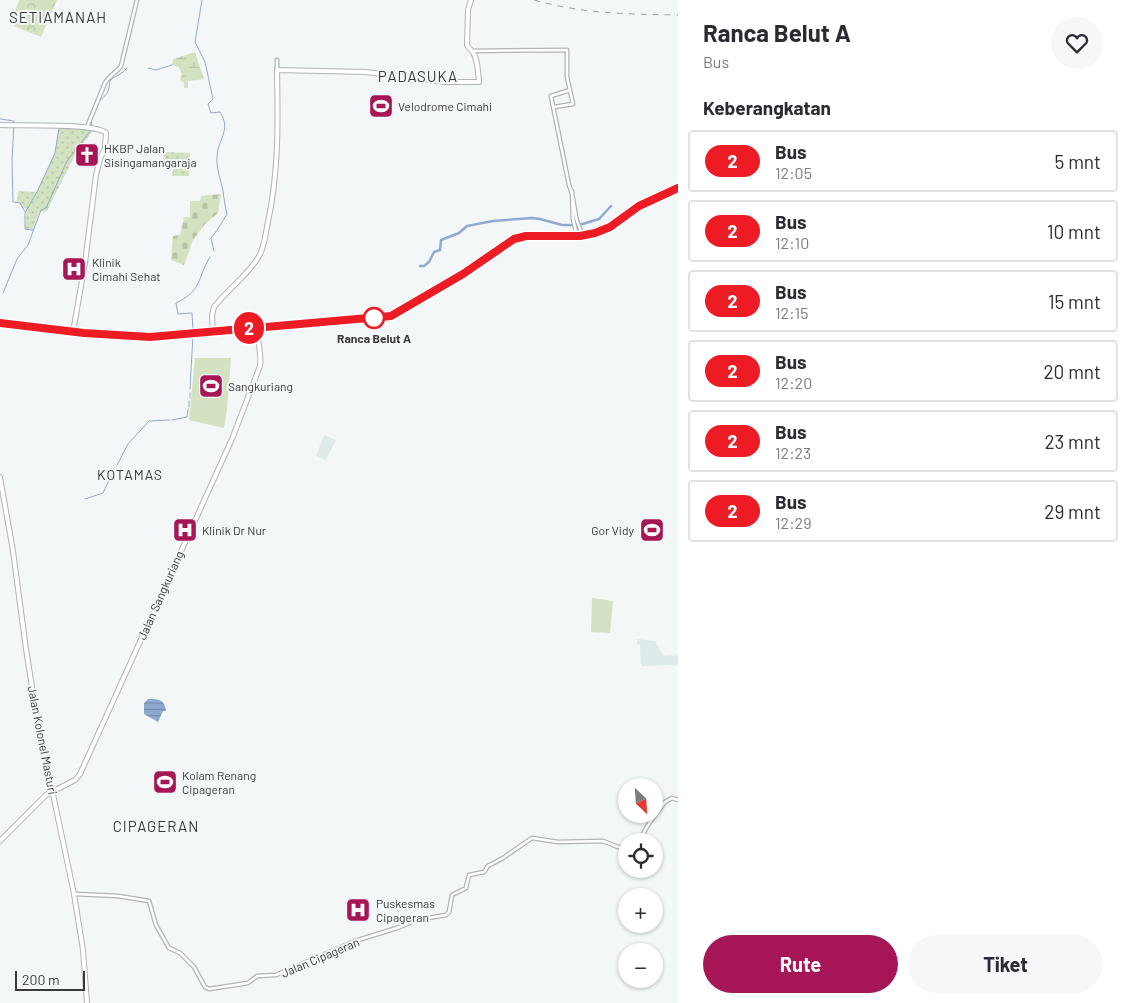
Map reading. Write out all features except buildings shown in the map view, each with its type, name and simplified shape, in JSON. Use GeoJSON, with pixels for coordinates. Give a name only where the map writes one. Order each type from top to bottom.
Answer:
{"type":"FeatureCollection","features":[{"type":"Feature","properties":{"kind":"highway"},"geometry":{"type":"LineString","coordinates":[[0,324],[137,337],[193,334],[383,317],[398,313],[463,274],[514,239],[540,236],[577,236],[606,229],[639,206],[678,189]]}},
{"type":"Feature","properties":{"kind":"main road"},"geometry":{"type":"LineString","coordinates":[[212,332],[214,307],[253,265],[264,245],[274,192],[277,163],[279,132],[277,70],[366,72],[445,82],[479,82],[472,51],[467,45],[468,10],[471,0]]}},
{"type":"Feature","properties":{"kind":"main road"},"geometry":{"type":"LineString","coordinates":[[0,125],[87,127],[106,131],[106,145],[96,175],[73,332]]}},
{"type":"Feature","properties":{"kind":"main road","name":"Jalan Sangkuriang"},"geometry":{"type":"LineString","coordinates":[[0,841],[46,795],[75,780],[80,774],[232,439],[260,366],[257,328]]}},
{"type":"Feature","properties":{"kind":"main road","name":"Jalan Kolonel Masturi"},"geometry":{"type":"LineString","coordinates":[[0,477],[13,551],[29,668],[74,894],[83,950],[87,1003]]}},
{"type":"Feature","properties":{"kind":"street"},"geometry":{"type":"LineString","coordinates":[[87,127],[105,83],[121,66],[137,0]]}},
{"type":"Feature","properties":{"kind":"street"},"geometry":{"type":"LineString","coordinates":[[472,51],[567,50],[567,74],[573,104],[554,107]]}},
{"type":"Feature","properties":{"kind":"street"},"geometry":{"type":"LineString","coordinates":[[277,60],[277,70]]}},
{"type":"Feature","properties":{"kind":"street"},"geometry":{"type":"LineString","coordinates":[[570,90],[551,95],[572,190],[576,219],[584,235]]}},
{"type":"Feature","properties":{"kind":"street"},"geometry":{"type":"LineString","coordinates":[[572,190],[573,219],[577,236]]}},
{"type":"Feature","properties":{"kind":"street"},"geometry":{"type":"LineString","coordinates":[[643,833],[665,802],[672,798],[678,800]]}},
{"type":"Feature","properties":{"kind":"street","name":"Jalan Cipageran"},"geometry":{"type":"LineString","coordinates":[[74,894],[149,900],[158,930],[169,948],[180,954],[190,963],[205,987],[209,989],[248,983],[257,976],[276,975],[355,941],[416,920],[446,915],[449,912],[452,895],[465,890],[469,874],[484,872],[488,866],[532,838],[558,842],[602,841],[618,847]]}},
{"type":"Feature","properties":{"kind":"shaded area"},"geometry":{"type":"Polygon","coordinates":[[[324,435],[336,440],[326,460],[316,456],[324,435]]]}},
{"type":"Feature","properties":{"kind":"shaded area"},"geometry":{"type":"Polygon","coordinates":[[[637,639],[655,641],[664,656],[678,655],[678,665],[641,666],[640,645],[637,644],[637,639]]]}},
{"type":"Feature","properties":{"kind":"green space"},"geometry":{"type":"Polygon","coordinates":[[[19,0],[57,0],[41,37],[14,26],[19,16],[14,14],[19,0]]]}},
{"type":"Feature","properties":{"kind":"green space"},"geometry":{"type":"Polygon","coordinates":[[[195,52],[204,79],[188,81],[188,88],[184,88],[184,82],[180,81],[182,74],[179,67],[172,65],[173,59],[195,52]]]}},
{"type":"Feature","properties":{"kind":"green space"},"geometry":{"type":"Polygon","coordinates":[[[59,128],[93,129],[77,151],[47,211],[39,212],[33,229],[25,229],[27,209],[21,207],[21,203],[17,202],[18,191],[37,192],[55,153],[59,128]]]}},
{"type":"Feature","properties":{"kind":"green space"},"geometry":{"type":"Polygon","coordinates":[[[163,152],[190,153],[189,176],[172,176],[173,169],[164,168],[163,152]]]}},
{"type":"Feature","properties":{"kind":"green space"},"geometry":{"type":"Polygon","coordinates":[[[221,194],[218,213],[205,224],[193,240],[184,265],[171,260],[173,236],[180,235],[184,217],[190,217],[190,201],[200,201],[201,196],[221,194]]]}},
{"type":"Feature","properties":{"kind":"green space","name":"Sangkuriang"},"geometry":{"type":"Polygon","coordinates":[[[195,358],[231,358],[224,428],[189,420],[195,358]]]}},
{"type":"Feature","properties":{"kind":"green space"},"geometry":{"type":"Polygon","coordinates":[[[592,598],[613,601],[610,633],[591,632],[592,598]]]}},
{"type":"Feature","properties":{"kind":"water"},"geometry":{"type":"Polygon","coordinates":[[[148,699],[158,700],[164,704],[166,711],[163,711],[158,722],[144,714],[144,703],[148,699]]]}},
{"type":"Feature","properties":{"kind":"waterway"},"geometry":{"type":"LineString","coordinates":[[202,0],[195,42],[205,62],[213,99],[208,104],[211,113],[220,112],[225,124],[217,161],[227,214],[211,238],[214,251]]}},
{"type":"Feature","properties":{"kind":"waterway"},"geometry":{"type":"LineString","coordinates":[[148,68],[156,70],[172,65]]}},
{"type":"Feature","properties":{"kind":"waterway"},"geometry":{"type":"LineString","coordinates":[[115,77],[127,68]]}},
{"type":"Feature","properties":{"kind":"waterway"},"geometry":{"type":"LineString","coordinates":[[98,103],[107,92],[110,81],[114,77]]}},
{"type":"Feature","properties":{"kind":"waterway"},"geometry":{"type":"LineString","coordinates":[[92,125],[91,120],[94,113]]}},
{"type":"Feature","properties":{"kind":"waterway"},"geometry":{"type":"LineString","coordinates":[[0,119],[14,121],[13,202],[20,203],[25,212]]}},
{"type":"Feature","properties":{"kind":"waterway"},"geometry":{"type":"LineString","coordinates":[[33,230],[25,229],[25,213],[55,153],[59,128],[76,128]]}},
{"type":"Feature","properties":{"kind":"waterway"},"geometry":{"type":"LineString","coordinates":[[3,293],[17,259],[28,245],[41,210],[46,208],[67,161],[91,130]]}},
{"type":"Feature","properties":{"kind":"waterway"},"geometry":{"type":"LineString","coordinates":[[579,225],[599,219],[611,206]]}},
{"type":"Feature","properties":{"kind":"waterway"},"geometry":{"type":"LineString","coordinates":[[420,266],[424,266],[429,262],[434,252],[440,250],[441,240],[459,233],[467,226],[493,221],[532,218],[562,225],[573,225]]}},
{"type":"Feature","properties":{"kind":"waterway"},"geometry":{"type":"LineString","coordinates":[[193,331],[192,313],[178,314],[176,303],[185,298],[195,288],[210,257]]}},
{"type":"Feature","properties":{"kind":"waterway"},"geometry":{"type":"LineString","coordinates":[[190,389],[193,335]]}},
{"type":"Feature","properties":{"kind":"waterway"},"geometry":{"type":"LineString","coordinates":[[190,393],[190,398]]}},
{"type":"Feature","properties":{"kind":"waterway"},"geometry":{"type":"LineString","coordinates":[[189,401],[189,407]]}},
{"type":"Feature","properties":{"kind":"waterway"},"geometry":{"type":"LineString","coordinates":[[172,420],[187,417],[188,409]]}},
{"type":"Feature","properties":{"kind":"waterway"},"geometry":{"type":"LineString","coordinates":[[117,465],[128,444],[149,421],[170,420]]}},
{"type":"Feature","properties":{"kind":"waterway"},"geometry":{"type":"LineString","coordinates":[[85,499],[103,493],[114,470]]}},
{"type":"Feature","properties":{"kind":"railway"},"geometry":{"type":"LineString","coordinates":[[534,0],[588,11],[678,15]]}},
{"type":"Feature","properties":{"kind":"bus line","name":"2"},"geometry":{"type":"LineString","coordinates":[[0,323],[84,333],[150,337],[391,316],[463,274],[514,239],[526,236],[580,236],[595,233],[610,227],[639,206],[678,188]]}},
{"type":"Feature","properties":{"kind":"place","name":"Velodrome Cimahi"},"geometry":{"type":"Point","coordinates":[381,106]}},
{"type":"Feature","properties":{"kind":"place","name":"HKBP Jalan Sisingamangaraja"},"geometry":{"type":"Point","coordinates":[87,155]}},
{"type":"Feature","properties":{"kind":"place","name":"Klinik Cimahi Sehat"},"geometry":{"type":"Point","coordinates":[74,269]}},
{"type":"Feature","properties":{"kind":"place","name":"Ranca Belut A"},"geometry":{"type":"Point","coordinates":[374,318]}},
{"type":"Feature","properties":{"kind":"place","name":"Sangkuriang"},"geometry":{"type":"Point","coordinates":[211,386]}},
{"type":"Feature","properties":{"kind":"place","name":"Klinik Dr Nur"},"geometry":{"type":"Point","coordinates":[185,530]}},
{"type":"Feature","properties":{"kind":"place","name":"Gor Vidy"},"geometry":{"type":"Point","coordinates":[652,530]}},
{"type":"Feature","properties":{"kind":"place","name":"Kolam Renang Cipageran"},"geometry":{"type":"Point","coordinates":[165,782]}},
{"type":"Feature","properties":{"kind":"place","name":"Puskesmas Cipageran"},"geometry":{"type":"Point","coordinates":[358,910]}},
{"type":"Feature","properties":{"kind":"district","name":"SETIAMANAH"},"geometry":{"type":"Point","coordinates":[58,17]}},
{"type":"Feature","properties":{"kind":"district","name":"PADASUKA"},"geometry":{"type":"Point","coordinates":[418,76]}},
{"type":"Feature","properties":{"kind":"district","name":"KOTAMAS"},"geometry":{"type":"Point","coordinates":[130,474]}},
{"type":"Feature","properties":{"kind":"district","name":"CIPAGERAN"},"geometry":{"type":"Point","coordinates":[156,826]}}]}
